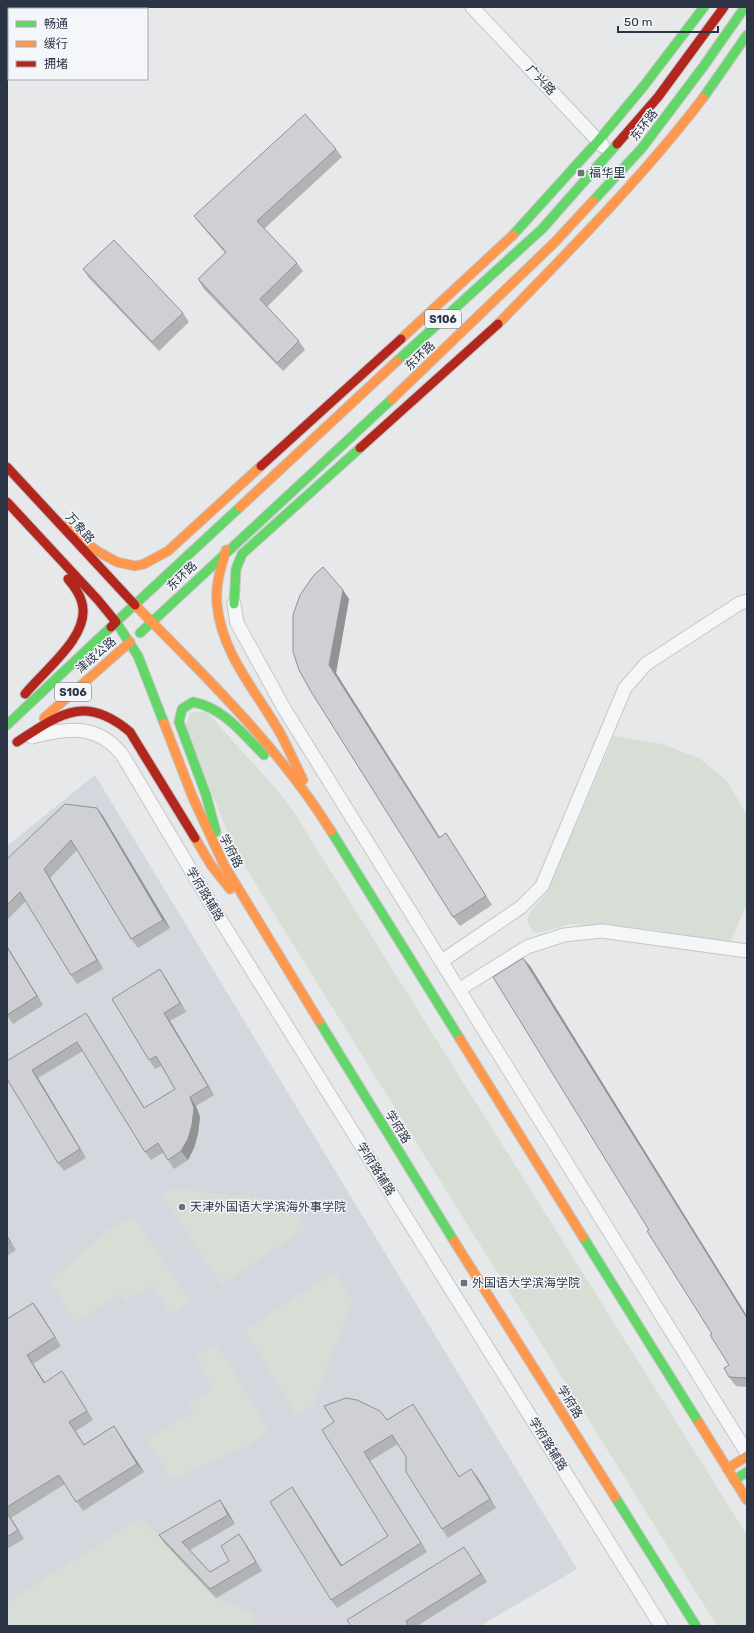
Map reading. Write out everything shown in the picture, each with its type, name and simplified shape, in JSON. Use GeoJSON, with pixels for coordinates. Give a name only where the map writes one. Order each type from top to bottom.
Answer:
{"type":"FeatureCollection","features":[{"type":"Feature","properties":{"kind":"main road"},"geometry":{"type":"LineString","coordinates":[[63,526],[110,559],[126,565],[135,566],[144,564],[168,551],[505,244],[598,141],[643,87],[704,7]]}},
{"type":"Feature","properties":{"kind":"main road","name":"东环路"},"geometry":{"type":"LineString","coordinates":[[116,622],[542,229],[610,154],[683,65],[724,7]]}},
{"type":"Feature","properties":{"kind":"main road","name":"东环路"},"geometry":{"type":"LineString","coordinates":[[130,642],[226,550],[422,371],[555,242],[642,148],[703,67],[745,7]]}},
{"type":"Feature","properties":{"kind":"main road"},"geometry":{"type":"LineString","coordinates":[[234,604],[236,569],[242,554],[493,329],[584,236],[674,136],[714,84],[747,35]]}},
{"type":"Feature","properties":{"kind":"main road","name":"万象路"},"geometry":{"type":"LineString","coordinates":[[7,467],[135,605]]}},
{"type":"Feature","properties":{"kind":"main road"},"geometry":{"type":"LineString","coordinates":[[7,502],[98,600],[116,622]]}},
{"type":"Feature","properties":{"kind":"main road"},"geometry":{"type":"LineString","coordinates":[[7,724],[27,691],[73,640],[82,620],[84,606],[79,595],[42,539]]}},
{"type":"Feature","properties":{"kind":"main road"},"geometry":{"type":"LineString","coordinates":[[226,550],[218,574],[217,591],[218,616],[222,633],[234,660],[279,731],[311,799]]}},
{"type":"Feature","properties":{"kind":"main road"},"geometry":{"type":"LineString","coordinates":[[135,605],[285,763],[311,799],[747,1500]]}},
{"type":"Feature","properties":{"kind":"main road","name":"学府路"},"geometry":{"type":"LineString","coordinates":[[116,622],[130,642],[144,670],[200,815],[224,865],[252,914],[403,1159],[696,1626]]}},
{"type":"Feature","properties":{"kind":"main road","name":"津歧公路"},"geometry":{"type":"LineString","coordinates":[[7,724],[116,622]]}},
{"type":"Feature","properties":{"kind":"main road","name":"津歧公路"},"geometry":{"type":"LineString","coordinates":[[14,744],[130,642]]}},
{"type":"Feature","properties":{"kind":"main road"},"geometry":{"type":"LineString","coordinates":[[224,865],[206,795],[179,722],[179,716],[182,709],[187,704],[199,703],[208,705],[227,718],[311,799]]}},
{"type":"Feature","properties":{"kind":"main road"},"geometry":{"type":"LineString","coordinates":[[14,744],[54,720],[78,710],[99,712],[117,720],[130,732],[211,865],[252,914]]}},
{"type":"Feature","properties":{"kind":"main road"},"geometry":{"type":"LineString","coordinates":[[727,1469],[747,1456]]}},
{"type":"Feature","properties":{"kind":"main road"},"geometry":{"type":"LineString","coordinates":[[734,1480],[747,1472]]}},
{"type":"Feature","properties":{"kind":"street","name":"广兴路"},"geometry":{"type":"LineString","coordinates":[[472,7],[610,154]]}},
{"type":"Feature","properties":{"kind":"street"},"geometry":{"type":"LineString","coordinates":[[442,961],[521,907],[542,886],[625,688],[646,664],[740,603],[747,601]]}},
{"type":"Feature","properties":{"kind":"street"},"geometry":{"type":"LineString","coordinates":[[234,604],[237,623],[261,669],[747,1453]]}},
{"type":"Feature","properties":{"kind":"street","name":"学府路辅路"},"geometry":{"type":"LineString","coordinates":[[14,744],[53,733],[79,730],[101,735],[113,744],[123,756],[220,919],[662,1626]]}},
{"type":"Feature","properties":{"kind":"street"},"geometry":{"type":"LineString","coordinates":[[460,989],[527,947],[564,934],[602,931],[747,951]]}},
{"type":"Feature","properties":{"kind":"shaded area"},"geometry":{"type":"Polygon","coordinates":[[[206,711],[278,791],[293,811],[747,1535],[747,1626],[717,1626],[234,848],[185,727],[190,713],[206,711]]]}},
{"type":"Feature","properties":{"kind":"shaded area"},"geometry":{"type":"Polygon","coordinates":[[[614,736],[662,744],[699,758],[726,780],[746,813],[747,903],[730,943],[655,930],[571,924],[542,932],[533,932],[527,922],[530,912],[547,893],[614,736]]]}},
{"type":"Feature","properties":{"kind":"shaded area","name":"天津外国语大学滨海外事学院"},"geometry":{"type":"Polygon","coordinates":[[[95,775],[577,1569],[480,1626],[7,1626],[7,846],[95,775]]]}},
{"type":"Feature","properties":{"kind":"shaded area"},"geometry":{"type":"Polygon","coordinates":[[[172,1189],[288,1201],[305,1229],[221,1285],[162,1196],[172,1189]]]}},
{"type":"Feature","properties":{"kind":"shaded area"},"geometry":{"type":"Polygon","coordinates":[[[133,1216],[190,1301],[171,1315],[152,1285],[125,1301],[120,1294],[76,1321],[50,1281],[110,1229],[133,1216]]]}},
{"type":"Feature","properties":{"kind":"shaded area"},"geometry":{"type":"Polygon","coordinates":[[[335,1272],[352,1300],[313,1406],[296,1415],[245,1330],[335,1272]]]}},
{"type":"Feature","properties":{"kind":"shaded area"},"geometry":{"type":"Polygon","coordinates":[[[217,1344],[269,1431],[246,1447],[172,1479],[147,1439],[193,1413],[188,1405],[214,1389],[196,1357],[217,1344]]]}},
{"type":"Feature","properties":{"kind":"shaded area"},"geometry":{"type":"Polygon","coordinates":[[[141,1518],[216,1598],[251,1613],[258,1626],[7,1626],[7,1602],[141,1518]]]}},
{"type":"Feature","properties":{"kind":"building"},"geometry":{"type":"Polygon","coordinates":[[[305,114],[336,149],[257,221],[297,263],[260,299],[299,341],[277,363],[198,279],[226,252],[194,216],[305,114]]]}},
{"type":"Feature","properties":{"kind":"building"},"geometry":{"type":"Polygon","coordinates":[[[114,240],[183,313],[152,342],[83,269],[114,240]]]}},
{"type":"Feature","properties":{"kind":"building"},"geometry":{"type":"Polygon","coordinates":[[[323,567],[343,590],[329,665],[439,838],[446,833],[486,896],[453,917],[310,690],[299,670],[293,652],[293,615],[300,595],[314,575],[323,567]]]}},
{"type":"Feature","properties":{"kind":"building"},"geometry":{"type":"Polygon","coordinates":[[[65,804],[97,808],[163,920],[131,939],[71,840],[44,869],[97,960],[71,975],[20,892],[7,905],[7,859],[65,804]]]}},
{"type":"Feature","properties":{"kind":"building"},"geometry":{"type":"Polygon","coordinates":[[[7,947],[37,996],[7,1015],[7,947]]]}},
{"type":"Feature","properties":{"kind":"building"},"geometry":{"type":"Polygon","coordinates":[[[523,958],[747,1318],[747,1378],[729,1377],[724,1368],[729,1365],[710,1335],[712,1334],[647,1231],[649,1230],[493,977],[523,958]]]}},
{"type":"Feature","properties":{"kind":"building"},"geometry":{"type":"Polygon","coordinates":[[[160,969],[180,1003],[164,1013],[208,1086],[190,1097],[194,1108],[192,1125],[188,1139],[181,1151],[168,1160],[158,1143],[145,1152],[77,1042],[32,1070],[80,1149],[58,1163],[7,1079],[7,1061],[86,1013],[144,1108],[175,1089],[156,1056],[149,1060],[112,999],[160,969]]]}},
{"type":"Feature","properties":{"kind":"building"},"geometry":{"type":"Polygon","coordinates":[[[7,1236],[10,1242],[7,1244],[7,1236]]]}},
{"type":"Feature","properties":{"kind":"building"},"geometry":{"type":"Polygon","coordinates":[[[33,1303],[55,1337],[27,1355],[44,1383],[62,1371],[87,1411],[69,1422],[84,1445],[114,1426],[137,1464],[76,1502],[59,1475],[7,1507],[7,1319],[33,1303]]]}},
{"type":"Feature","properties":{"kind":"building"},"geometry":{"type":"Polygon","coordinates":[[[346,1398],[357,1400],[380,1411],[387,1420],[413,1404],[459,1477],[471,1469],[490,1499],[442,1529],[406,1472],[406,1457],[392,1435],[364,1452],[421,1543],[331,1600],[270,1502],[292,1487],[341,1566],[388,1536],[322,1430],[334,1422],[324,1406],[346,1398]]]}},
{"type":"Feature","properties":{"kind":"building"},"geometry":{"type":"Polygon","coordinates":[[[220,1500],[228,1515],[182,1542],[210,1572],[229,1561],[221,1546],[239,1534],[256,1562],[210,1589],[159,1535],[220,1500]]]}},
{"type":"Feature","properties":{"kind":"building"},"geometry":{"type":"Polygon","coordinates":[[[7,1513],[18,1530],[7,1537],[7,1513]]]}},
{"type":"Feature","properties":{"kind":"building"},"geometry":{"type":"Polygon","coordinates":[[[464,1547],[481,1574],[406,1621],[408,1626],[351,1626],[347,1620],[464,1547]]]}},
{"type":"Feature","properties":{"kind":"traffic: fast"},"geometry":{"type":"LineString","coordinates":[[513,235],[598,141],[643,87],[704,7]]}},
{"type":"Feature","properties":{"kind":"traffic: fast"},"geometry":{"type":"LineString","coordinates":[[593,201],[642,148],[703,67],[745,7]]}},
{"type":"Feature","properties":{"kind":"traffic: fast"},"geometry":{"type":"LineString","coordinates":[[703,98],[747,35]]}},
{"type":"Feature","properties":{"kind":"traffic: fast"},"geometry":{"type":"LineString","coordinates":[[397,361],[542,229],[617,144]]}},
{"type":"Feature","properties":{"kind":"traffic: fast"},"geometry":{"type":"LineString","coordinates":[[140,633],[392,399]]}},
{"type":"Feature","properties":{"kind":"traffic: fast"},"geometry":{"type":"LineString","coordinates":[[234,604],[236,569],[242,554],[360,448]]}},
{"type":"Feature","properties":{"kind":"traffic: fast"},"geometry":{"type":"LineString","coordinates":[[164,723],[138,656],[116,622],[240,507]]}},
{"type":"Feature","properties":{"kind":"traffic: fast"},"geometry":{"type":"LineString","coordinates":[[7,725],[111,627]]}},
{"type":"Feature","properties":{"kind":"traffic: fast"},"geometry":{"type":"LineString","coordinates":[[216,832],[206,795],[179,722],[182,709],[193,702],[214,710],[232,723],[264,755]]}},
{"type":"Feature","properties":{"kind":"traffic: fast"},"geometry":{"type":"LineString","coordinates":[[331,831],[460,1039]]}},
{"type":"Feature","properties":{"kind":"traffic: fast"},"geometry":{"type":"LineString","coordinates":[[319,1021],[454,1241]]}},
{"type":"Feature","properties":{"kind":"traffic: fast"},"geometry":{"type":"LineString","coordinates":[[583,1237],[699,1423]]}},
{"type":"Feature","properties":{"kind":"traffic: fast"},"geometry":{"type":"LineString","coordinates":[[734,1480],[747,1472]]}},
{"type":"Feature","properties":{"kind":"traffic: fast"},"geometry":{"type":"LineString","coordinates":[[615,1497],[696,1626]]}},
{"type":"Feature","properties":{"kind":"traffic: slow"},"geometry":{"type":"LineString","coordinates":[[498,324],[630,186],[703,98]]}},
{"type":"Feature","properties":{"kind":"traffic: slow"},"geometry":{"type":"LineString","coordinates":[[392,399],[555,242],[593,201]]}},
{"type":"Feature","properties":{"kind":"traffic: slow"},"geometry":{"type":"LineString","coordinates":[[401,339],[513,235]]}},
{"type":"Feature","properties":{"kind":"traffic: slow"},"geometry":{"type":"LineString","coordinates":[[240,507],[397,361]]}},
{"type":"Feature","properties":{"kind":"traffic: slow"},"geometry":{"type":"LineString","coordinates":[[63,526],[97,551],[117,562],[135,566],[144,564],[168,551],[261,466]]}},
{"type":"Feature","properties":{"kind":"traffic: slow"},"geometry":{"type":"LineString","coordinates":[[226,550],[217,590],[217,604],[220,622],[225,638],[240,670],[279,731],[303,780]]}},
{"type":"Feature","properties":{"kind":"traffic: slow"},"geometry":{"type":"LineString","coordinates":[[135,605],[214,685],[264,741],[288,770],[331,831]]}},
{"type":"Feature","properties":{"kind":"traffic: slow"},"geometry":{"type":"LineString","coordinates":[[44,718],[130,642]]}},
{"type":"Feature","properties":{"kind":"traffic: slow"},"geometry":{"type":"LineString","coordinates":[[164,723],[193,798],[224,865],[319,1021]]}},
{"type":"Feature","properties":{"kind":"traffic: slow"},"geometry":{"type":"LineString","coordinates":[[195,838],[211,865],[230,889]]}},
{"type":"Feature","properties":{"kind":"traffic: slow"},"geometry":{"type":"LineString","coordinates":[[460,1039],[583,1237]]}},
{"type":"Feature","properties":{"kind":"traffic: slow"},"geometry":{"type":"LineString","coordinates":[[454,1241],[615,1497]]}},
{"type":"Feature","properties":{"kind":"traffic: slow"},"geometry":{"type":"LineString","coordinates":[[699,1423],[747,1500]]}},
{"type":"Feature","properties":{"kind":"traffic: slow"},"geometry":{"type":"LineString","coordinates":[[727,1469],[747,1456]]}},
{"type":"Feature","properties":{"kind":"traffic: jam"},"geometry":{"type":"LineString","coordinates":[[617,144],[658,97],[724,7]]}},
{"type":"Feature","properties":{"kind":"traffic: jam"},"geometry":{"type":"LineString","coordinates":[[360,448],[498,324]]}},
{"type":"Feature","properties":{"kind":"traffic: jam"},"geometry":{"type":"LineString","coordinates":[[261,466],[401,339]]}},
{"type":"Feature","properties":{"kind":"traffic: jam"},"geometry":{"type":"LineString","coordinates":[[7,467],[135,605]]}},
{"type":"Feature","properties":{"kind":"traffic: jam"},"geometry":{"type":"LineString","coordinates":[[7,502],[98,600],[116,622],[111,627]]}},
{"type":"Feature","properties":{"kind":"traffic: jam"},"geometry":{"type":"LineString","coordinates":[[25,694],[64,652],[73,640],[79,628],[83,615],[82,603],[80,596],[68,579]]}},
{"type":"Feature","properties":{"kind":"traffic: jam"},"geometry":{"type":"LineString","coordinates":[[17,742],[46,723],[73,712],[86,711],[114,720],[130,732],[195,838]]}},
{"type":"Feature","properties":{"kind":"place","name":"福华里"},"geometry":{"type":"Point","coordinates":[581,173]}},
{"type":"Feature","properties":{"kind":"place","name":"天津外国语大学滨海外事学院"},"geometry":{"type":"Point","coordinates":[182,1207]}},
{"type":"Feature","properties":{"kind":"place","name":"外国语大学滨海学院"},"geometry":{"type":"Point","coordinates":[464,1283]}}]}
